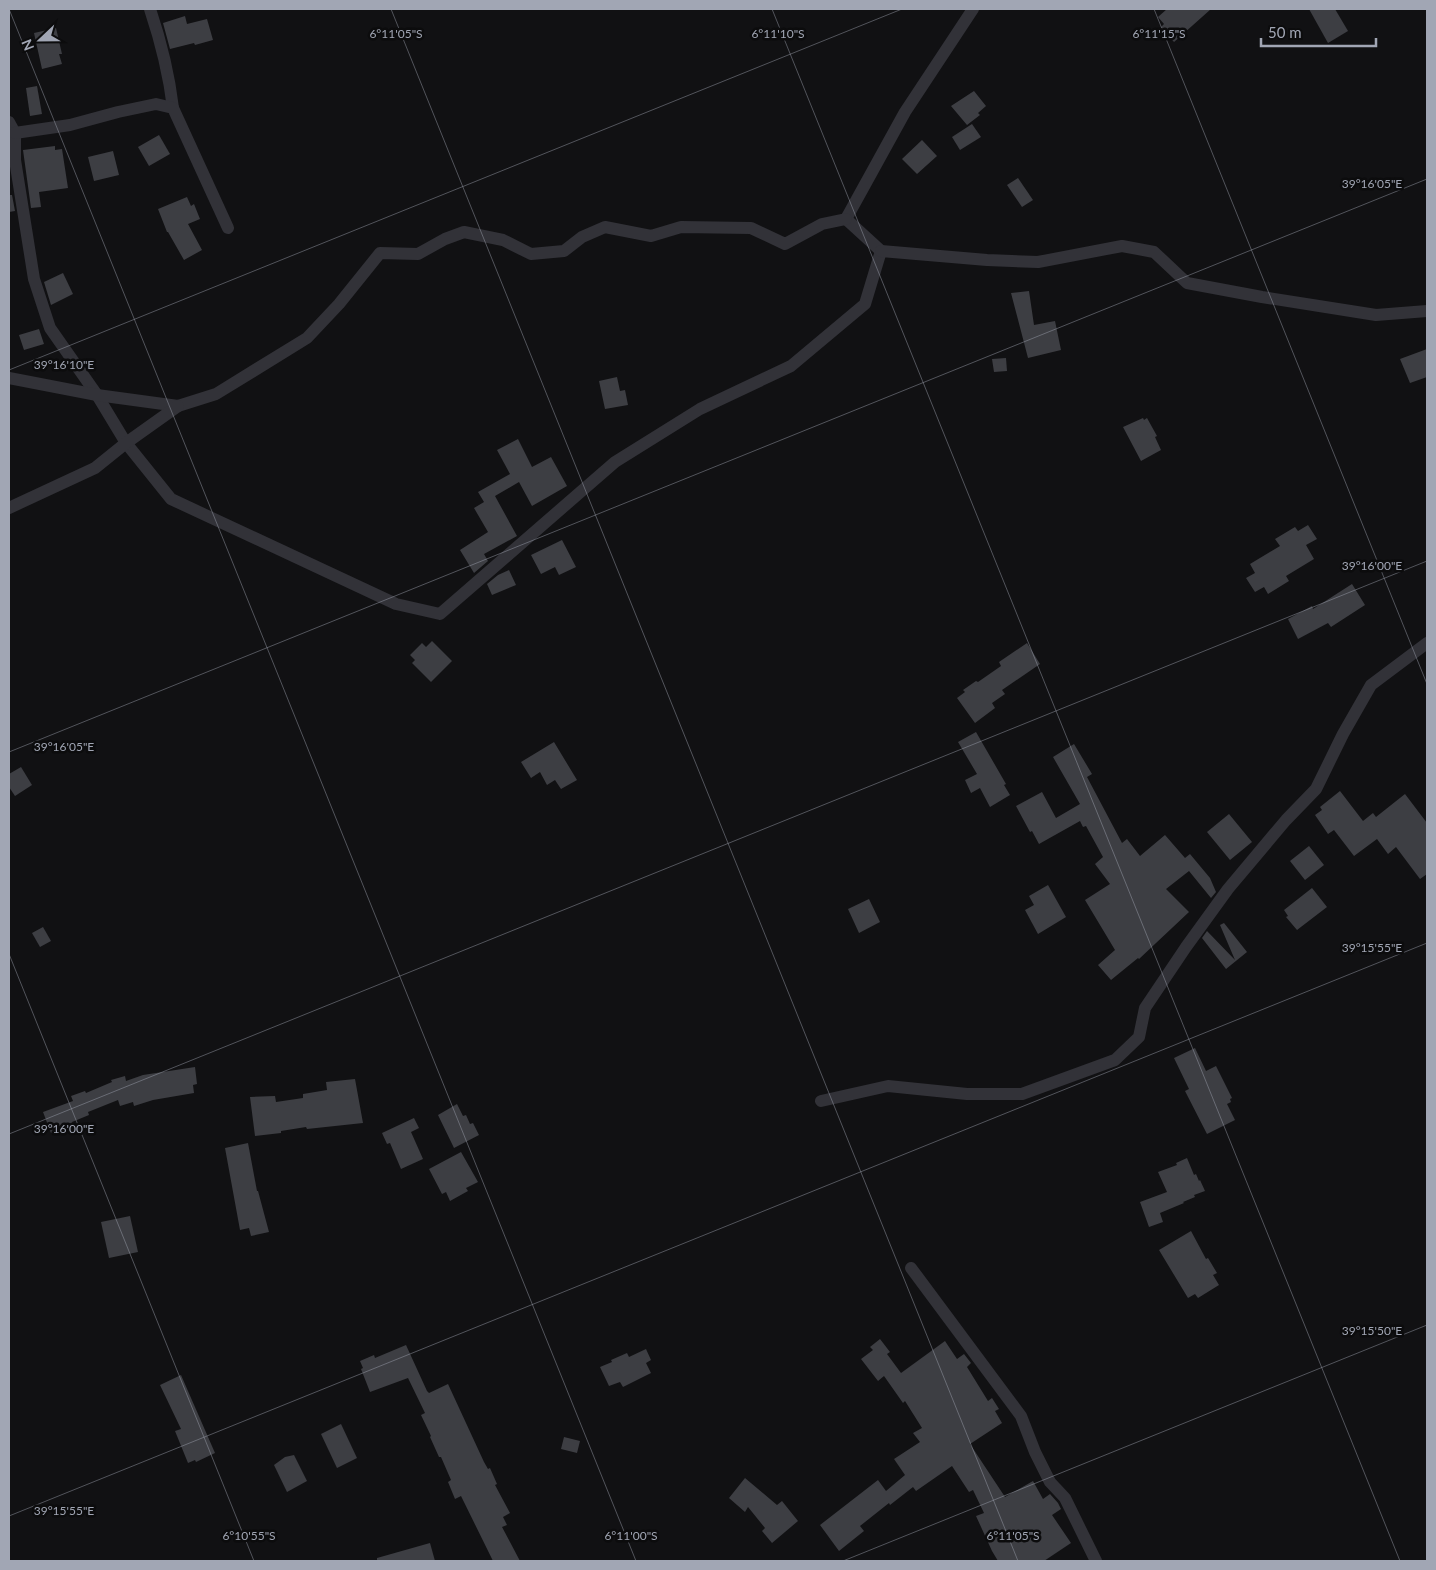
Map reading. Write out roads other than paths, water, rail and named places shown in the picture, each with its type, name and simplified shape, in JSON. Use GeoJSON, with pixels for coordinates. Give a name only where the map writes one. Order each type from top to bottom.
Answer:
{"type":"FeatureCollection","features":[{"type":"Feature","properties":{"kind":"street"},"geometry":{"type":"LineString","coordinates":[[150,9],[162,43],[174,108],[228,228]]}},
{"type":"Feature","properties":{"kind":"street"},"geometry":{"type":"LineString","coordinates":[[9,508],[94,468],[178,406],[216,394],[307,338],[339,304],[380,253],[418,254],[445,239],[464,232],[503,240],[531,254],[564,250],[582,237],[605,227],[651,236],[681,227],[751,228],[785,244],[822,224],[846,219],[905,112],[973,9]]}},
{"type":"Feature","properties":{"kind":"street"},"geometry":{"type":"LineString","coordinates":[[174,108],[156,104],[70,125],[12,128],[15,160],[36,287],[50,328],[97,394],[126,443],[171,499],[396,604],[440,614],[615,462],[700,409],[791,366],[865,304],[881,251]]}},
{"type":"Feature","properties":{"kind":"street"},"geometry":{"type":"LineString","coordinates":[[846,219],[881,251],[987,260],[1038,262],[1122,246],[1154,252],[1187,283],[1376,315],[1427,311]]}},
{"type":"Feature","properties":{"kind":"street"},"geometry":{"type":"LineString","coordinates":[[9,378],[178,406]]}},
{"type":"Feature","properties":{"kind":"street"},"geometry":{"type":"LineString","coordinates":[[821,1101],[888,1086],[967,1094],[1022,1094],[1115,1060],[1139,1037],[1145,1008],[1228,889],[1286,820],[1316,789],[1343,734],[1371,685],[1427,643]]}},
{"type":"Feature","properties":{"kind":"street"},"geometry":{"type":"LineString","coordinates":[[911,1268],[1021,1416],[1035,1452],[1050,1482],[1065,1498],[1096,1561]]}}]}
